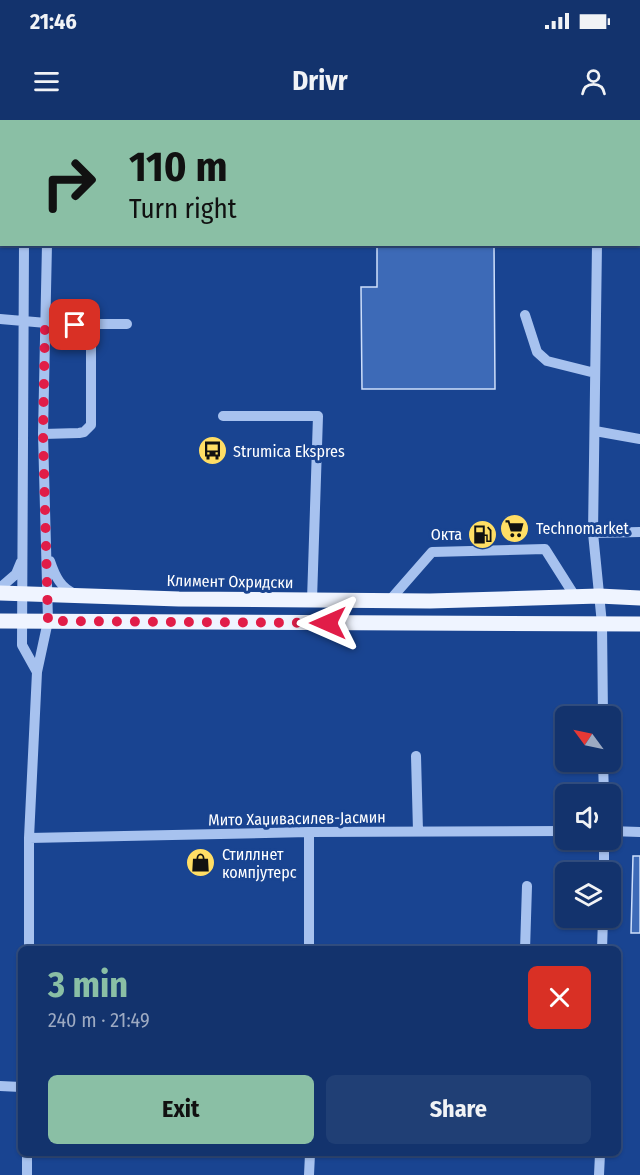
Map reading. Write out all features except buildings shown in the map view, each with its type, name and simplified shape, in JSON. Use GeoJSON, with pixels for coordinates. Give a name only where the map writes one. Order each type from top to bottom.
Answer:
{"type":"FeatureCollection","features":[{"type":"Feature","properties":{"kind":"main road","name":"Климент Охридски"},"geometry":{"type":"LineString","coordinates":[[0,593],[312,600],[599,596],[640,598]]}},
{"type":"Feature","properties":{"kind":"main road"},"geometry":{"type":"LineString","coordinates":[[0,621],[640,624]]}},
{"type":"Feature","properties":{"kind":"street"},"geometry":{"type":"LineString","coordinates":[[24,246],[22,645],[37,672]]}},
{"type":"Feature","properties":{"kind":"street"},"geometry":{"type":"LineString","coordinates":[[29,946],[29,838],[37,672],[48,621],[43,434],[47,246]]}},
{"type":"Feature","properties":{"kind":"street"},"geometry":{"type":"LineString","coordinates":[[597,246],[593,533],[602,624],[603,706]]}},
{"type":"Feature","properties":{"kind":"street"},"geometry":{"type":"LineString","coordinates":[[525,315],[537,352],[548,361],[595,373]]}},
{"type":"Feature","properties":{"kind":"street"},"geometry":{"type":"LineString","coordinates":[[0,319],[45,324],[127,324]]}},
{"type":"Feature","properties":{"kind":"street"},"geometry":{"type":"LineString","coordinates":[[43,434],[80,433],[91,425],[91,325]]}},
{"type":"Feature","properties":{"kind":"street"},"geometry":{"type":"LineString","coordinates":[[223,416],[318,416],[312,600]]}},
{"type":"Feature","properties":{"kind":"street"},"geometry":{"type":"LineString","coordinates":[[595,431],[640,439]]}},
{"type":"Feature","properties":{"kind":"street"},"geometry":{"type":"LineString","coordinates":[[593,533],[640,532]]}},
{"type":"Feature","properties":{"kind":"street"},"geometry":{"type":"LineString","coordinates":[[45,542],[52,568],[60,583],[68,591],[82,596]]}},
{"type":"Feature","properties":{"kind":"street"},"geometry":{"type":"LineString","coordinates":[[390,600],[432,552],[545,549],[576,598]]}},
{"type":"Feature","properties":{"kind":"street"},"geometry":{"type":"LineString","coordinates":[[0,588],[16,574],[23,559]]}},
{"type":"Feature","properties":{"kind":"street"},"geometry":{"type":"LineString","coordinates":[[416,756],[418,831]]}},
{"type":"Feature","properties":{"kind":"street","name":"Мито Хаџивасилев-Јасмин"},"geometry":{"type":"LineString","coordinates":[[29,838],[309,832],[555,831]]}},
{"type":"Feature","properties":{"kind":"street"},"geometry":{"type":"LineString","coordinates":[[621,831],[640,832]]}},
{"type":"Feature","properties":{"kind":"street"},"geometry":{"type":"LineString","coordinates":[[309,832],[309,946]]}},
{"type":"Feature","properties":{"kind":"street"},"geometry":{"type":"LineString","coordinates":[[525,946],[527,886]]}},
{"type":"Feature","properties":{"kind":"street"},"geometry":{"type":"LineString","coordinates":[[602,946],[603,928]]}},
{"type":"Feature","properties":{"kind":"street"},"geometry":{"type":"LineString","coordinates":[[0,1086],[18,1087]]}},
{"type":"Feature","properties":{"kind":"street"},"geometry":{"type":"LineString","coordinates":[[27,1156],[27,1175]]}},
{"type":"Feature","properties":{"kind":"street"},"geometry":{"type":"LineString","coordinates":[[309,1156],[309,1175]]}},
{"type":"Feature","properties":{"kind":"street"},"geometry":{"type":"LineString","coordinates":[[599,1175],[600,1156]]}},
{"type":"Feature","properties":{"kind":"place","name":"Strumica Ekspres"},"geometry":{"type":"Point","coordinates":[212,451]}},
{"type":"Feature","properties":{"kind":"place","name":"Technomarket"},"geometry":{"type":"Point","coordinates":[515,528]}},
{"type":"Feature","properties":{"kind":"place","name":"Окта"},"geometry":{"type":"Point","coordinates":[483,534]}},
{"type":"Feature","properties":{"kind":"place","name":"Стиллнет компјутерс"},"geometry":{"type":"Point","coordinates":[201,863]}},
{"type":"Feature","properties":{"kind":"route"},"geometry":{"type":"LineString","coordinates":[[75,325],[45,324],[43,434],[48,621],[328,623]]}}]}
